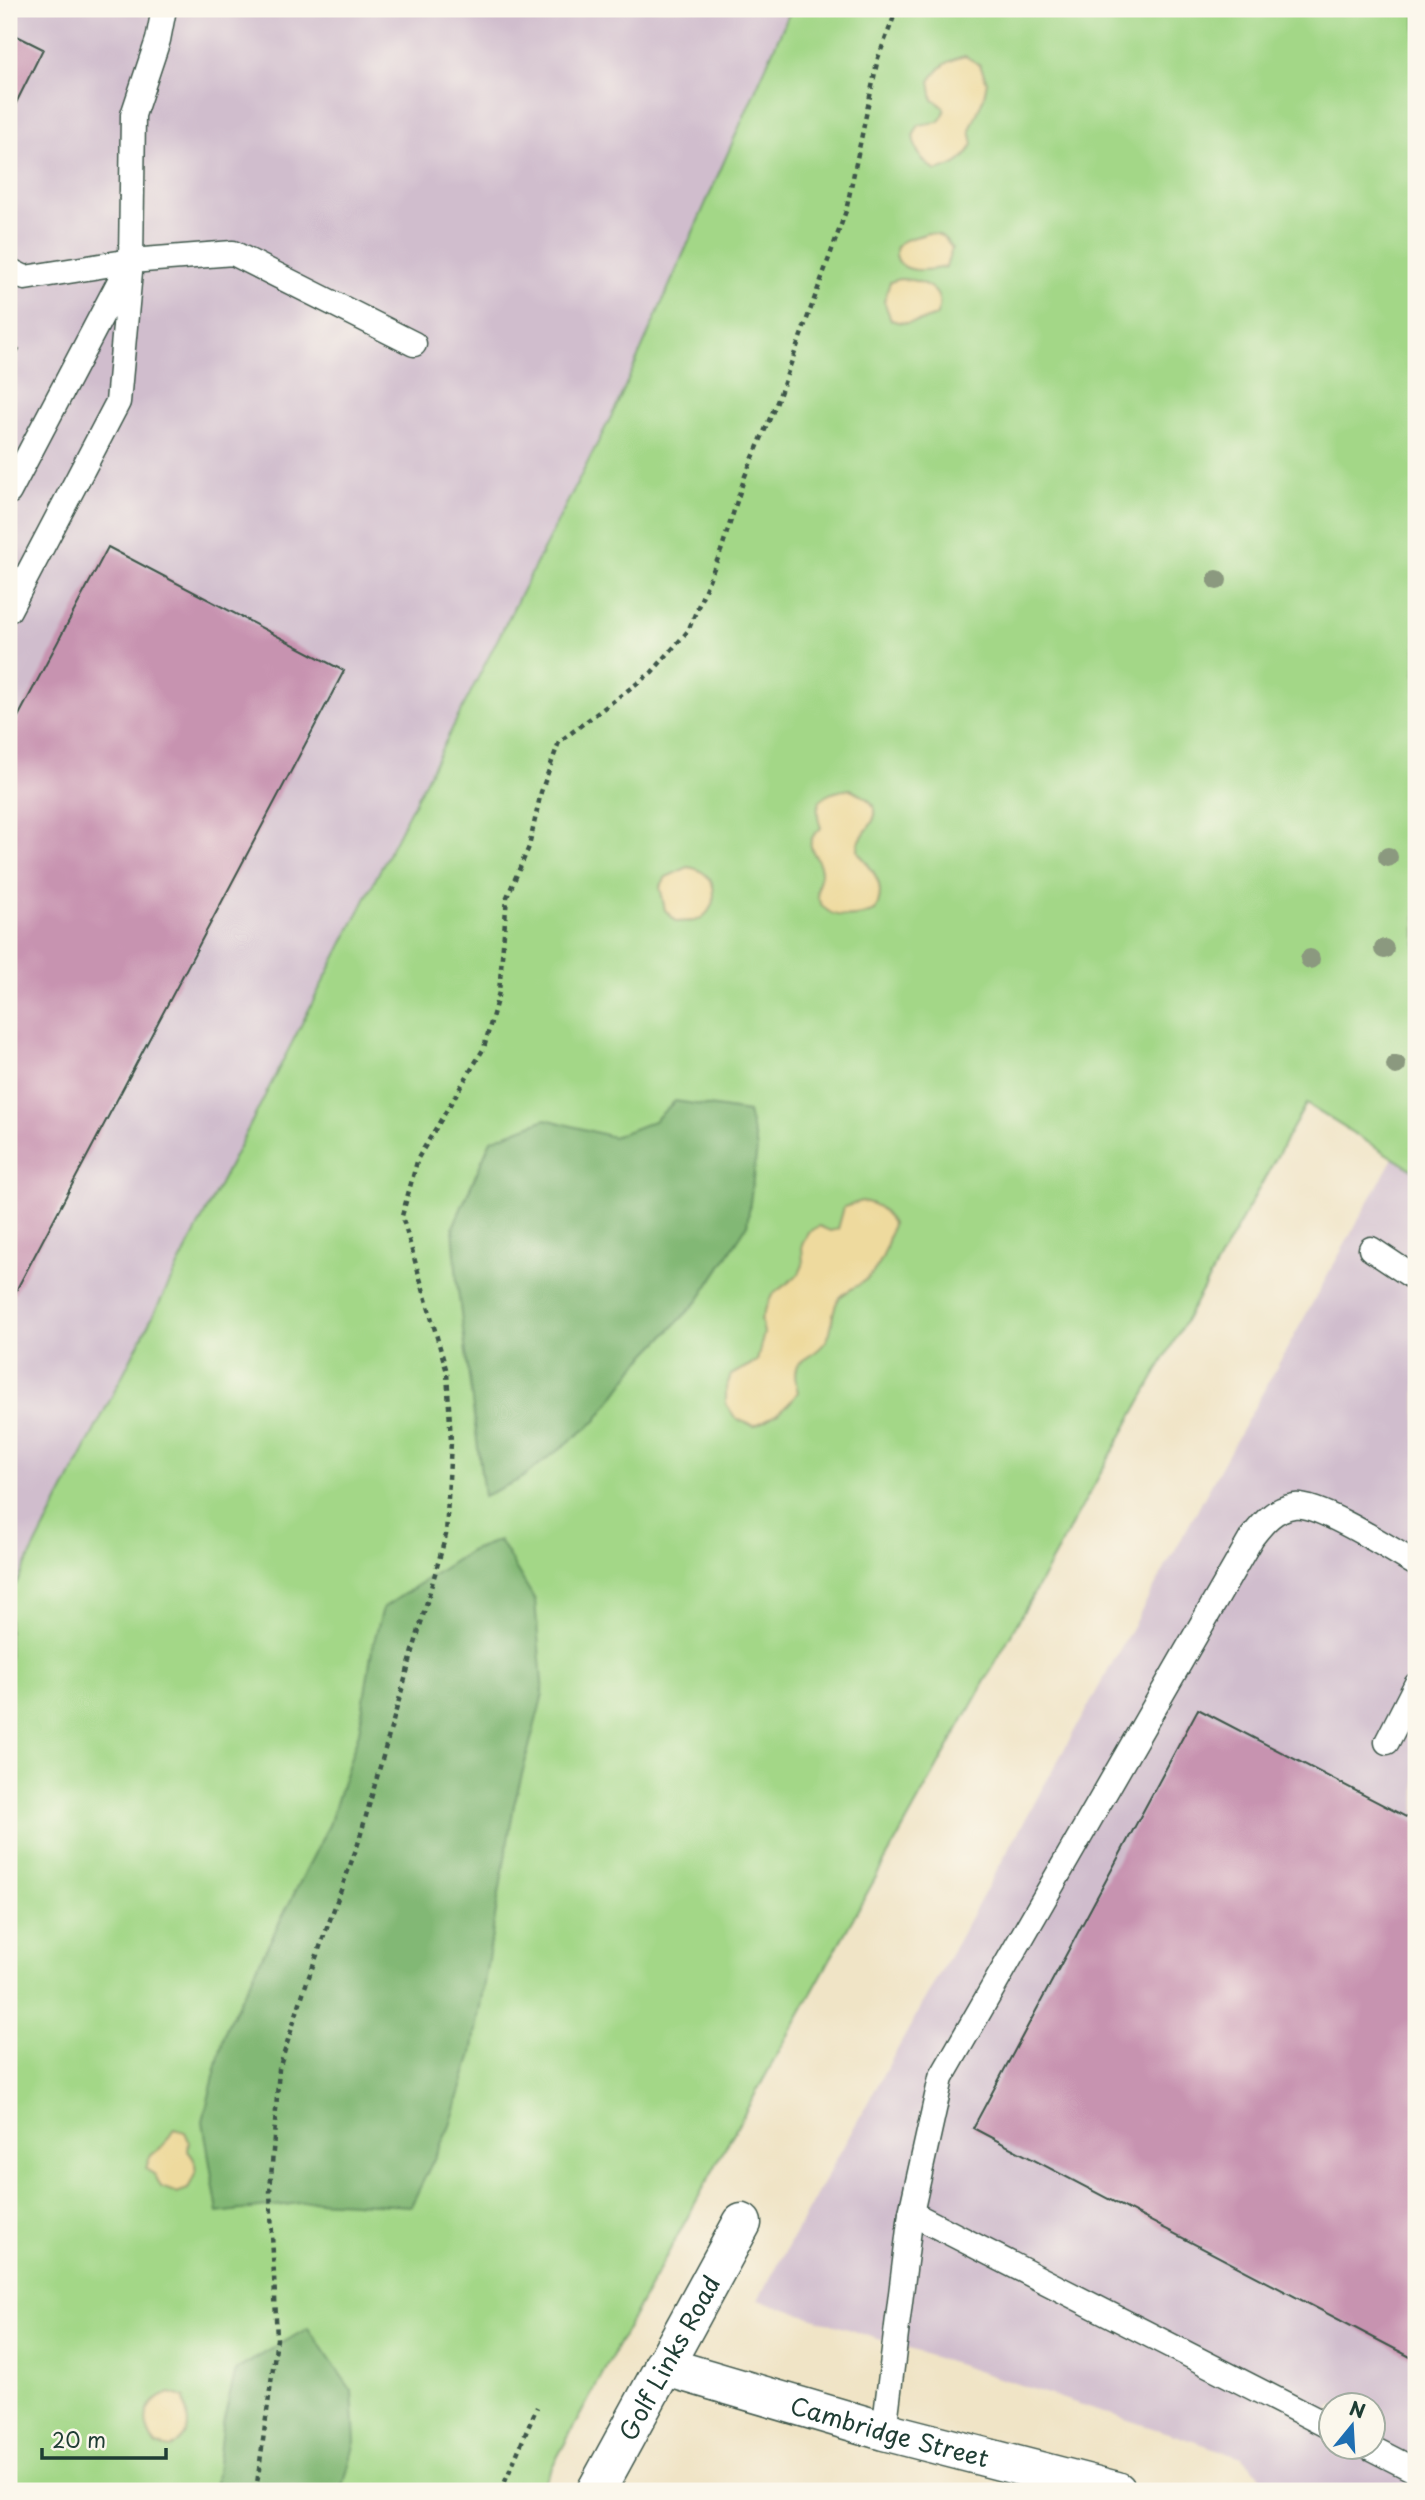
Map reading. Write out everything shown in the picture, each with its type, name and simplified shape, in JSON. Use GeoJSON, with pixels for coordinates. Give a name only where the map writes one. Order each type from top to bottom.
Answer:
{"type":"FeatureCollection","features":[{"type":"Feature","properties":{"kind":"street","name":"Golf Links Road"},"geometry":{"type":"LineString","coordinates":[[596,2491],[742,2223]]}},
{"type":"Feature","properties":{"kind":"street","name":"Cambridge Street"},"geometry":{"type":"LineString","coordinates":[[663,2366],[884,2431],[1117,2491]]}},
{"type":"Feature","properties":{"kind":"lane"},"geometry":{"type":"LineString","coordinates":[[9,610],[118,402],[131,261],[133,115],[158,40],[164,9]]}},
{"type":"Feature","properties":{"kind":"lane"},"geometry":{"type":"LineString","coordinates":[[9,270],[24,278],[131,261],[233,253],[414,344]]}},
{"type":"Feature","properties":{"kind":"lane"},"geometry":{"type":"LineString","coordinates":[[9,492],[131,261]]}},
{"type":"Feature","properties":{"kind":"lane"},"geometry":{"type":"LineString","coordinates":[[1371,1250],[1416,1279]]}},
{"type":"Feature","properties":{"kind":"lane"},"geometry":{"type":"LineString","coordinates":[[884,2431],[911,2213],[941,2078],[1252,1537],[1271,1514],[1296,1505],[1321,1511],[1416,1564]]}},
{"type":"Feature","properties":{"kind":"lane"},"geometry":{"type":"LineString","coordinates":[[1387,1742],[1416,1685]]}},
{"type":"Feature","properties":{"kind":"lane"},"geometry":{"type":"LineString","coordinates":[[911,2213],[1316,2419]]}},
{"type":"Feature","properties":{"kind":"lane"},"geometry":{"type":"LineString","coordinates":[[1386,2456],[1416,2471]]}},
{"type":"Feature","properties":{"kind":"path"},"geometry":{"type":"LineString","coordinates":[[256,2491],[277,2339],[270,2192],[279,2069],[304,1990],[358,1844],[446,1535],[451,1442],[447,1373],[402,1216],[418,1158],[484,1048],[499,992],[508,897],[529,847],[541,792],[559,742],[652,672],[688,631],[721,551],[745,476],[777,402],[846,211],[878,58],[897,9]]}},
{"type":"Feature","properties":{"kind":"path"},"geometry":{"type":"LineString","coordinates":[[501,2491],[537,2407]]}},
{"type":"Feature","properties":{"kind":"shaded area"},"geometry":{"type":"Polygon","coordinates":[[[9,9],[791,9],[617,405],[9,1598],[9,9]]]}},
{"type":"Feature","properties":{"kind":"shaded area"},"geometry":{"type":"Polygon","coordinates":[[[1393,1158],[1416,1172],[1416,2491],[1277,2491],[1242,2457],[758,2300],[1393,1158]]]}},
{"type":"Feature","properties":{"kind":"green space"},"geometry":{"type":"Polygon","coordinates":[[[791,9],[1416,9],[1416,1172],[1306,1104],[718,2161],[539,2491],[9,2491],[9,1598],[617,405],[791,9]]]}},
{"type":"Feature","properties":{"kind":"green space"},"geometry":{"type":"Polygon","coordinates":[[[675,1101],[748,1112],[757,1149],[747,1226],[698,1301],[639,1362],[596,1421],[519,1480],[484,1496],[457,1282],[453,1227],[491,1140],[546,1119],[613,1137],[654,1121],[675,1101]]]}},
{"type":"Feature","properties":{"kind":"green space"},"geometry":{"type":"Polygon","coordinates":[[[499,1540],[535,1600],[543,1694],[514,1805],[472,2054],[450,2126],[411,2206],[316,2201],[218,2213],[203,2121],[226,2028],[329,1825],[359,1732],[372,1649],[383,1608],[470,1551],[499,1540]]]}},
{"type":"Feature","properties":{"kind":"green space"},"geometry":{"type":"Polygon","coordinates":[[[308,2328],[352,2391],[355,2442],[342,2491],[215,2491],[222,2427],[236,2370],[308,2328]]]}},
{"type":"Feature","properties":{"kind":"sand"},"geometry":{"type":"Polygon","coordinates":[[[965,56],[980,65],[987,82],[984,97],[970,130],[973,144],[958,162],[936,171],[920,156],[913,136],[919,125],[938,122],[944,112],[943,107],[933,100],[930,81],[945,64],[965,56]]]}},
{"type":"Feature","properties":{"kind":"sand"},"geometry":{"type":"Polygon","coordinates":[[[927,233],[942,236],[952,248],[946,267],[916,270],[903,266],[896,254],[900,243],[927,233]]]}},
{"type":"Feature","properties":{"kind":"sand"},"geometry":{"type":"Polygon","coordinates":[[[899,279],[924,284],[936,293],[939,307],[936,316],[914,323],[891,320],[884,301],[890,282],[899,279]]]}},
{"type":"Feature","properties":{"kind":"sand"},"geometry":{"type":"Polygon","coordinates":[[[850,789],[874,806],[872,822],[858,845],[859,854],[877,879],[880,897],[875,911],[843,916],[828,911],[818,898],[821,871],[812,850],[811,840],[821,828],[818,810],[822,799],[826,795],[850,789]]]}},
{"type":"Feature","properties":{"kind":"sand"},"geometry":{"type":"Polygon","coordinates":[[[688,867],[708,877],[714,894],[713,903],[702,917],[694,921],[677,922],[665,910],[660,887],[666,877],[688,867]]]}},
{"type":"Feature","properties":{"kind":"sand"},"geometry":{"type":"Polygon","coordinates":[[[862,1201],[880,1208],[892,1223],[886,1249],[878,1265],[867,1279],[838,1300],[826,1341],[802,1361],[795,1371],[798,1392],[789,1404],[754,1426],[736,1419],[726,1404],[726,1388],[731,1375],[757,1361],[764,1333],[761,1319],[772,1295],[799,1274],[803,1265],[802,1245],[808,1232],[819,1226],[830,1231],[838,1229],[844,1207],[862,1201]]]}},
{"type":"Feature","properties":{"kind":"sand"},"geometry":{"type":"Polygon","coordinates":[[[175,2129],[185,2132],[189,2141],[188,2151],[196,2166],[188,2189],[177,2193],[161,2187],[155,2175],[146,2169],[151,2156],[175,2129]]]}},
{"type":"Feature","properties":{"kind":"sand"},"geometry":{"type":"Polygon","coordinates":[[[170,2393],[184,2397],[188,2420],[184,2436],[171,2448],[156,2445],[146,2421],[149,2408],[154,2402],[170,2393]]]}},
{"type":"Feature","properties":{"kind":"building"},"geometry":{"type":"Polygon","coordinates":[[[9,32],[43,49],[9,117],[9,32]]]}},
{"type":"Feature","properties":{"kind":"building"},"geometry":{"type":"Polygon","coordinates":[[[9,343],[19,349],[9,368],[9,343]]]}},
{"type":"Feature","properties":{"kind":"building"},"geometry":{"type":"Polygon","coordinates":[[[108,547],[344,671],[9,1304],[9,734],[108,547]]]}},
{"type":"Feature","properties":{"kind":"building"},"geometry":{"type":"Polygon","coordinates":[[[1198,1709],[1416,1822],[1416,2360],[973,2128],[1198,1709]]]}}]}
